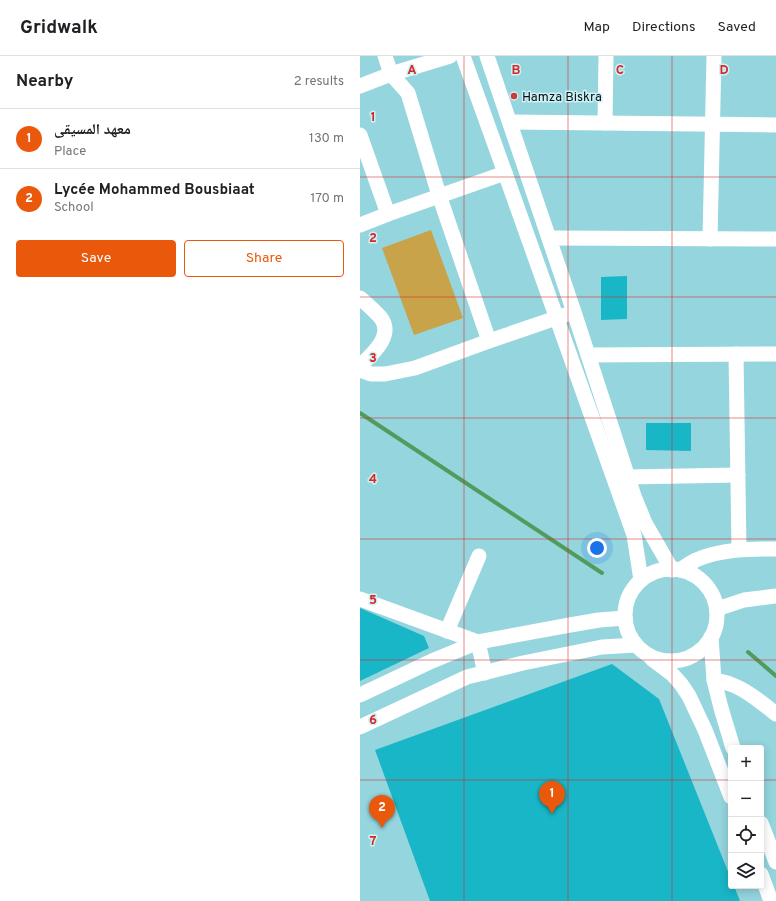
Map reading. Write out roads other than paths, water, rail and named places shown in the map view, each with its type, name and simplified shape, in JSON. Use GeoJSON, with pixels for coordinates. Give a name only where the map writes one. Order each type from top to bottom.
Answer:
{"type":"FeatureCollection","features":[{"type":"Feature","properties":{"kind":"street"},"geometry":{"type":"LineString","coordinates":[[385,56],[391,74],[408,93],[439,195],[489,341]]}},
{"type":"Feature","properties":{"kind":"street"},"geometry":{"type":"LineString","coordinates":[[360,86],[391,74],[413,61],[450,56]]}},
{"type":"Feature","properties":{"kind":"street"},"geometry":{"type":"LineString","coordinates":[[463,56],[634,535],[642,580]]}},
{"type":"Feature","properties":{"kind":"street"},"geometry":{"type":"LineString","coordinates":[[487,56],[628,477],[645,523],[676,570]]}},
{"type":"Feature","properties":{"kind":"street"},"geometry":{"type":"LineString","coordinates":[[605,123],[606,56]]}},
{"type":"Feature","properties":{"kind":"street"},"geometry":{"type":"LineString","coordinates":[[710,239],[714,56]]}},
{"type":"Feature","properties":{"kind":"street"},"geometry":{"type":"LineString","coordinates":[[408,93],[413,61]]}},
{"type":"Feature","properties":{"kind":"street"},"geometry":{"type":"LineString","coordinates":[[510,122],[776,125]]}},
{"type":"Feature","properties":{"kind":"street"},"geometry":{"type":"LineString","coordinates":[[360,134],[388,214]]}},
{"type":"Feature","properties":{"kind":"street"},"geometry":{"type":"LineString","coordinates":[[360,225],[505,172]]}},
{"type":"Feature","properties":{"kind":"street"},"geometry":{"type":"LineString","coordinates":[[549,238],[776,239]]}},
{"type":"Feature","properties":{"kind":"street"},"geometry":{"type":"LineString","coordinates":[[360,298],[381,318],[385,328],[385,335],[380,343],[360,366]]}},
{"type":"Feature","properties":{"kind":"street"},"geometry":{"type":"LineString","coordinates":[[360,370],[371,374],[385,374],[415,368],[574,312]]}},
{"type":"Feature","properties":{"kind":"street"},"geometry":{"type":"LineString","coordinates":[[736,354],[739,549]]}},
{"type":"Feature","properties":{"kind":"street"},"geometry":{"type":"LineString","coordinates":[[588,355],[776,354]]}},
{"type":"Feature","properties":{"kind":"street"},"geometry":{"type":"LineString","coordinates":[[628,477],[738,475]]}},
{"type":"Feature","properties":{"kind":"street"},"geometry":{"type":"LineString","coordinates":[[676,570],[706,556],[739,549],[776,549]]}},
{"type":"Feature","properties":{"kind":"street"},"geometry":{"type":"LineString","coordinates":[[447,631],[479,556]]}},
{"type":"Feature","properties":{"kind":"street"},"geometry":{"type":"LineString","coordinates":[[360,727],[467,677],[522,663],[602,647],[641,650],[660,660],[668,661],[675,661],[690,657],[702,649],[711,637],[716,624],[716,609],[712,596],[704,584],[693,575],[676,570],[666,569],[653,573],[642,580],[632,590],[626,603],[625,618],[628,632],[641,650],[672,674],[689,696],[705,730],[728,789]]}},
{"type":"Feature","properties":{"kind":"street"},"geometry":{"type":"LineString","coordinates":[[716,609],[744,600],[776,596]]}},
{"type":"Feature","properties":{"kind":"street"},"geometry":{"type":"LineString","coordinates":[[360,600],[478,642]]}},
{"type":"Feature","properties":{"kind":"street"},"geometry":{"type":"LineString","coordinates":[[360,695],[432,661],[478,642],[599,620],[625,618]]}},
{"type":"Feature","properties":{"kind":"street"},"geometry":{"type":"LineString","coordinates":[[711,637],[714,680],[732,745]]}},
{"type":"Feature","properties":{"kind":"street"},"geometry":{"type":"LineString","coordinates":[[478,642],[485,672]]}},
{"type":"Feature","properties":{"kind":"street"},"geometry":{"type":"LineString","coordinates":[[714,680],[730,684],[744,691],[776,714]]}},
{"type":"Feature","properties":{"kind":"street"},"geometry":{"type":"LineString","coordinates":[[764,831],[776,862]]}},
{"type":"Feature","properties":{"kind":"street"},"geometry":{"type":"LineString","coordinates":[[764,882],[771,901]]}},
{"type":"Feature","properties":{"kind":"waterway"},"geometry":{"type":"LineString","coordinates":[[360,413],[602,573]]}},
{"type":"Feature","properties":{"kind":"waterway"},"geometry":{"type":"LineString","coordinates":[[748,652],[776,676]]}},
{"type":"Feature","properties":{"kind":"place","name":"Hamza Biskra"},"geometry":{"type":"Point","coordinates":[514,96]}},
{"type":"Feature","properties":{"kind":"place","name":"معهد المسيقى"},"geometry":{"type":"Point","coordinates":[552,814]}},
{"type":"Feature","properties":{"kind":"place","name":"Lycée Mohammed Bousbiaat"},"geometry":{"type":"Point","coordinates":[382,828]}}]}
